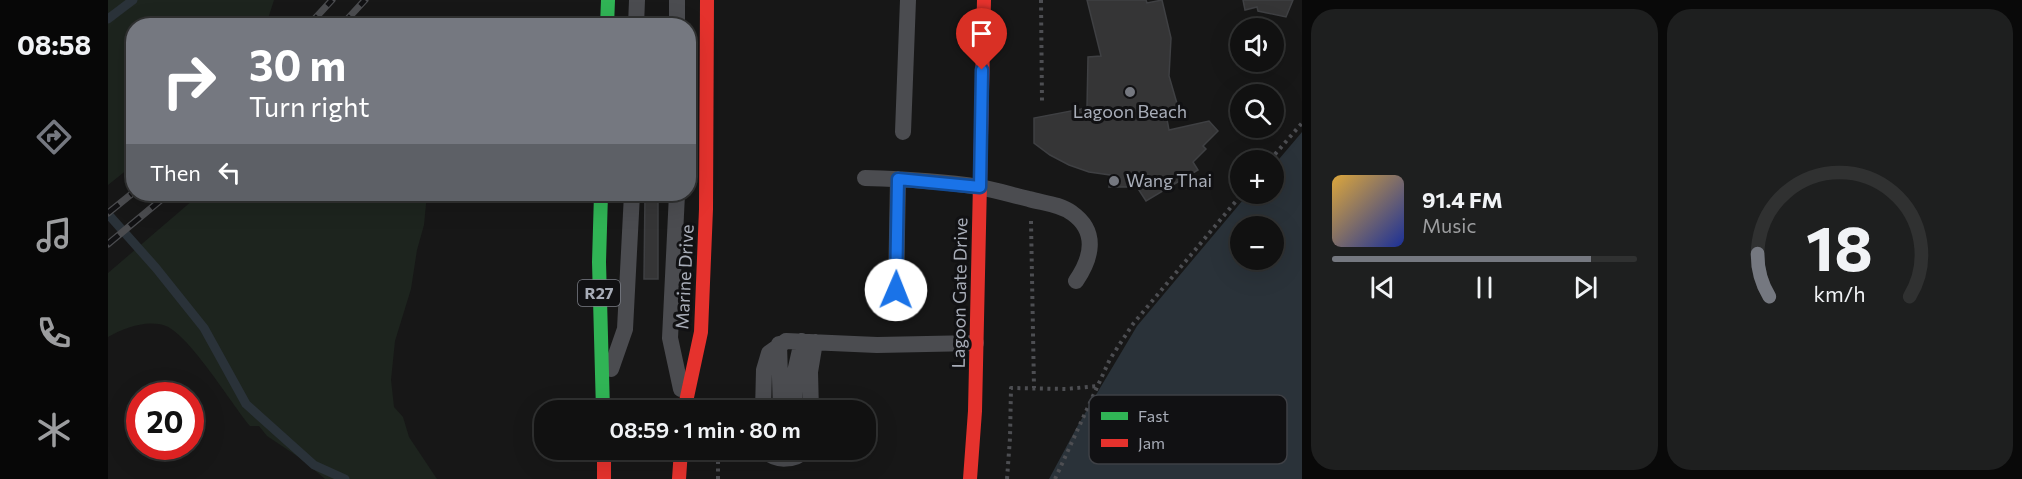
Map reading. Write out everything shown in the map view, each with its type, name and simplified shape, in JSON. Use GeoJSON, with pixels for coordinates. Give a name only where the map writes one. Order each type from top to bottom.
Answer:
{"type":"FeatureCollection","features":[{"type":"Feature","properties":{"kind":"main road"},"geometry":{"type":"LineString","coordinates":[[607,18],[608,0]]}},
{"type":"Feature","properties":{"kind":"main road","name":"Marine Drive"},"geometry":{"type":"LineString","coordinates":[[686,400],[701,332],[706,209],[707,0]]}},
{"type":"Feature","properties":{"kind":"main road","name":"Lagoon Gate Drive"},"geometry":{"type":"LineString","coordinates":[[970,479],[976,343],[984,0]]}},
{"type":"Feature","properties":{"kind":"main road","name":"R27"},"geometry":{"type":"LineString","coordinates":[[601,201],[599,262],[603,400]]}},
{"type":"Feature","properties":{"kind":"main road"},"geometry":{"type":"LineString","coordinates":[[604,460],[604,479]]}},
{"type":"Feature","properties":{"kind":"main road"},"geometry":{"type":"LineString","coordinates":[[679,479],[680,460]]}},
{"type":"Feature","properties":{"kind":"lane"},"geometry":{"type":"LineString","coordinates":[[636,18],[637,0]]}},
{"type":"Feature","properties":{"kind":"lane"},"geometry":{"type":"LineString","coordinates":[[677,0],[677,18]]}},
{"type":"Feature","properties":{"kind":"lane"},"geometry":{"type":"LineString","coordinates":[[903,132],[908,0]]}},
{"type":"Feature","properties":{"kind":"lane"},"geometry":{"type":"LineString","coordinates":[[974,0],[984,0]]}},
{"type":"Feature","properties":{"kind":"lane"},"geometry":{"type":"LineString","coordinates":[[865,178],[980,187],[1062,207],[1079,218],[1089,238],[1090,252],[1086,266],[1076,281]]}},
{"type":"Feature","properties":{"kind":"lane"},"geometry":{"type":"LineString","coordinates":[[896,290],[898,179]]}},
{"type":"Feature","properties":{"kind":"lane"},"geometry":{"type":"LineString","coordinates":[[603,393],[624,329],[632,201]]}},
{"type":"Feature","properties":{"kind":"lane"},"geometry":{"type":"LineString","coordinates":[[677,201],[670,338],[682,400]]}},
{"type":"Feature","properties":{"kind":"lane"},"geometry":{"type":"LineString","coordinates":[[763,400],[764,370],[769,353],[786,341],[877,345],[976,343]]}},
{"type":"Feature","properties":{"kind":"lane"},"geometry":{"type":"LineString","coordinates":[[794,400],[795,372],[809,341]]}},
{"type":"Feature","properties":{"kind":"lane"},"geometry":{"type":"LineString","coordinates":[[809,341],[811,400]]}},
{"type":"Feature","properties":{"kind":"lane"},"geometry":{"type":"LineString","coordinates":[[779,344],[781,400]]}},
{"type":"Feature","properties":{"kind":"path"},"geometry":{"type":"LineString","coordinates":[[1041,0],[1042,102]]}},
{"type":"Feature","properties":{"kind":"path"},"geometry":{"type":"LineString","coordinates":[[1279,150],[1302,123]]}},
{"type":"Feature","properties":{"kind":"path"},"geometry":{"type":"LineString","coordinates":[[1031,200],[1034,388]]}},
{"type":"Feature","properties":{"kind":"path"},"geometry":{"type":"LineString","coordinates":[[1094,395],[1110,359],[1133,324],[1234,204]]}},
{"type":"Feature","properties":{"kind":"path"},"geometry":{"type":"LineString","coordinates":[[1007,479],[1011,388],[1066,389],[1098,386]]}},
{"type":"Feature","properties":{"kind":"path"},"geometry":{"type":"LineString","coordinates":[[1055,479],[1089,405]]}},
{"type":"Feature","properties":{"kind":"path"},"geometry":{"type":"LineString","coordinates":[[718,460],[718,479]]}},
{"type":"Feature","properties":{"kind":"shaded area"},"geometry":{"type":"Polygon","coordinates":[[[108,0],[274,0],[268,18],[126,18],[126,171],[108,185],[108,0]]]}},
{"type":"Feature","properties":{"kind":"shaded area"},"geometry":{"type":"Polygon","coordinates":[[[1302,132],[1302,479],[1049,479],[1089,407],[1089,464],[1287,464],[1287,395],[1096,395],[1137,326],[1240,204],[1284,204],[1284,153],[1302,132]]]}},
{"type":"Feature","properties":{"kind":"shaded area"},"geometry":{"type":"Polygon","coordinates":[[[192,201],[426,201],[424,225],[417,250],[411,289],[395,341],[391,380],[394,407],[403,417],[409,437],[437,479],[325,479],[300,458],[267,436],[259,426],[250,426],[198,356],[176,332],[159,324],[144,324],[121,330],[108,337],[108,273],[192,201]]]}},
{"type":"Feature","properties":{"kind":"building","name":"Lagoon Beach"},"geometry":{"type":"Polygon","coordinates":[[[1087,0],[1146,0],[1147,3],[1162,0],[1171,38],[1169,76],[1178,107],[1165,109],[1169,130],[1209,121],[1218,131],[1203,146],[1206,149],[1193,162],[1198,170],[1146,201],[1137,187],[1109,187],[1110,175],[1089,172],[1069,165],[1034,143],[1034,118],[1087,108],[1088,57],[1101,56],[1087,0]]]}},
{"type":"Feature","properties":{"kind":"building"},"geometry":{"type":"Polygon","coordinates":[[[1243,0],[1293,0],[1286,17],[1258,11],[1257,7],[1245,10],[1243,0]]]}},
{"type":"Feature","properties":{"kind":"building"},"geometry":{"type":"Polygon","coordinates":[[[645,201],[658,201],[658,279],[644,279],[645,201]]]}},
{"type":"Feature","properties":{"kind":"waterway"},"geometry":{"type":"LineString","coordinates":[[108,19],[133,0]]}},
{"type":"Feature","properties":{"kind":"waterway"},"geometry":{"type":"LineString","coordinates":[[108,214],[156,268],[204,328],[246,404],[314,465],[345,479]]}},
{"type":"Feature","properties":{"kind":"railway"},"geometry":{"type":"LineString","coordinates":[[315,18],[332,0]]}},
{"type":"Feature","properties":{"kind":"railway"},"geometry":{"type":"LineString","coordinates":[[348,18],[365,0]]}},
{"type":"Feature","properties":{"kind":"railway"},"geometry":{"type":"LineString","coordinates":[[108,213],[126,198]]}},
{"type":"Feature","properties":{"kind":"railway"},"geometry":{"type":"LineString","coordinates":[[108,244],[160,201]]}},
{"type":"Feature","properties":{"kind":"traffic: fast"},"geometry":{"type":"LineString","coordinates":[[607,18],[608,0]]}},
{"type":"Feature","properties":{"kind":"traffic: fast"},"geometry":{"type":"LineString","coordinates":[[601,201],[599,262],[603,400]]}},
{"type":"Feature","properties":{"kind":"traffic: jam"},"geometry":{"type":"LineString","coordinates":[[686,400],[701,332],[706,209],[707,0]]}},
{"type":"Feature","properties":{"kind":"traffic: jam"},"geometry":{"type":"LineString","coordinates":[[970,479],[975,411],[984,0]]}},
{"type":"Feature","properties":{"kind":"traffic: jam"},"geometry":{"type":"LineString","coordinates":[[604,460],[604,479]]}},
{"type":"Feature","properties":{"kind":"traffic: jam"},"geometry":{"type":"LineString","coordinates":[[679,479],[680,460]]}},
{"type":"Feature","properties":{"kind":"place","name":"Lagoon Beach"},"geometry":{"type":"Point","coordinates":[1130,92]}},
{"type":"Feature","properties":{"kind":"place","name":"Wang Thai"},"geometry":{"type":"Point","coordinates":[1114,181]}},
{"type":"Feature","properties":{"kind":"route"},"geometry":{"type":"LineString","coordinates":[[896,290],[898,179],[980,187],[982,70]]}}]}
